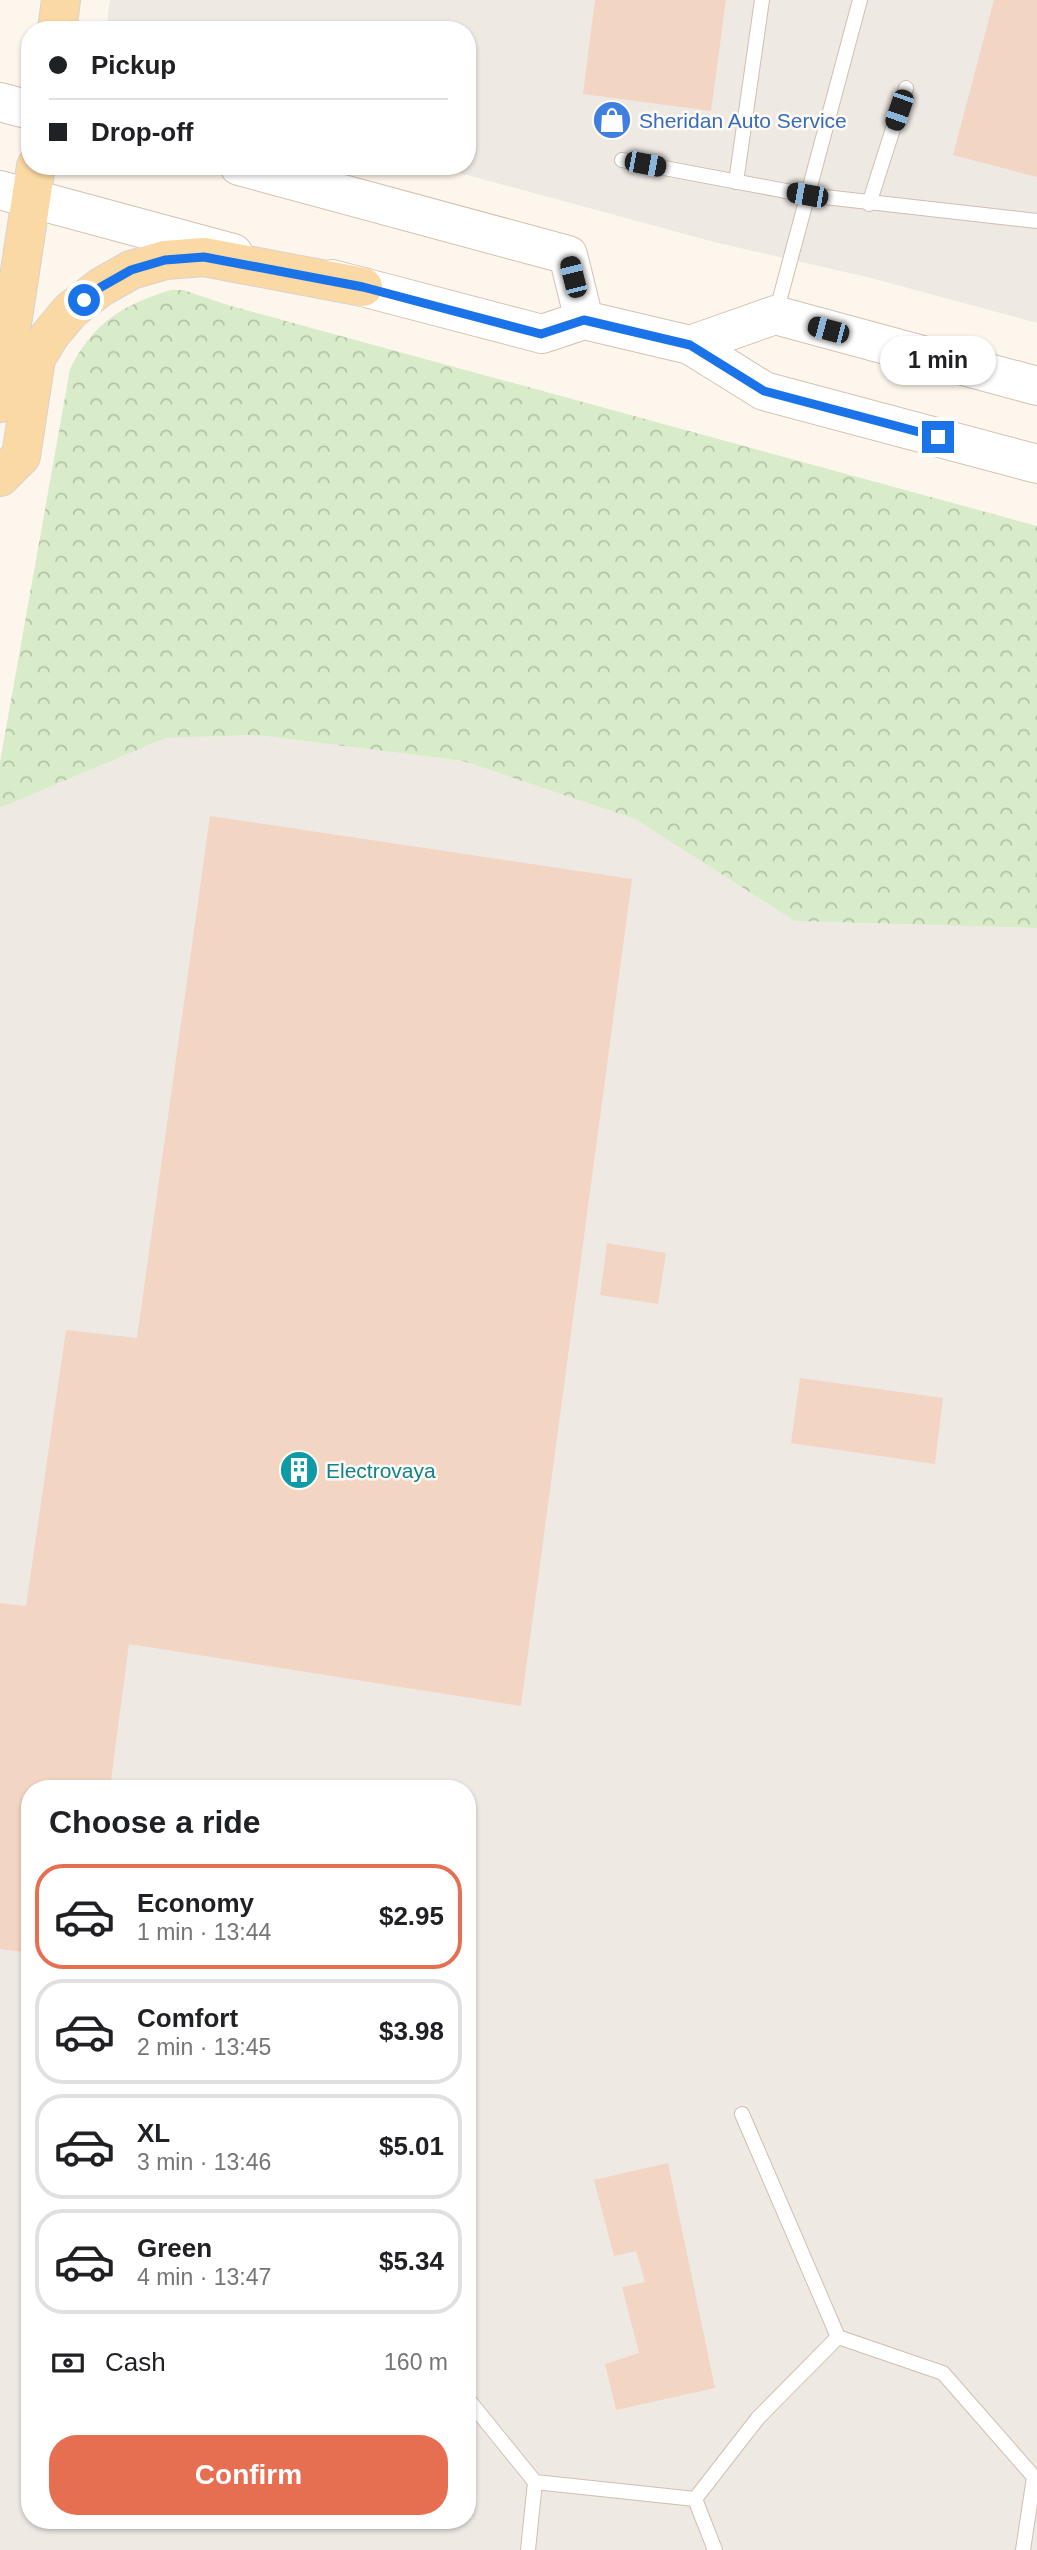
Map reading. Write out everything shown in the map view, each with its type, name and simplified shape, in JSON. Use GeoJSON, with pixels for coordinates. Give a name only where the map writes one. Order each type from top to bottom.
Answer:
{"type":"FeatureCollection","features":[{"type":"Feature","properties":{"kind":"main road"},"geometry":{"type":"LineString","coordinates":[[58,21],[61,0]]}},
{"type":"Feature","properties":{"kind":"main road"},"geometry":{"type":"LineString","coordinates":[[0,102],[21,108]]}},
{"type":"Feature","properties":{"kind":"main road"},"geometry":{"type":"LineString","coordinates":[[272,175],[568,255],[584,320]]}},
{"type":"Feature","properties":{"kind":"main road"},"geometry":{"type":"LineString","coordinates":[[0,403],[23,185],[363,287],[541,334],[584,320],[690,345],[764,391],[1037,464]]}},
{"type":"Feature","properties":{"kind":"main road"},"geometry":{"type":"LineString","coordinates":[[0,477],[21,456],[36,358],[50,335],[71,310],[101,287],[131,270],[165,260],[204,257],[363,287]]}},
{"type":"Feature","properties":{"kind":"main road"},"geometry":{"type":"LineString","coordinates":[[690,345],[775,315],[1037,386]]}},
{"type":"Feature","properties":{"kind":"lane"},"geometry":{"type":"LineString","coordinates":[[736,183],[762,0]]}},
{"type":"Feature","properties":{"kind":"lane"},"geometry":{"type":"LineString","coordinates":[[775,315],[860,0]]}},
{"type":"Feature","properties":{"kind":"lane"},"geometry":{"type":"LineString","coordinates":[[869,204],[906,88]]}},
{"type":"Feature","properties":{"kind":"lane"},"geometry":{"type":"LineString","coordinates":[[622,160],[807,195],[1037,221]]}},
{"type":"Feature","properties":{"kind":"lane"},"geometry":{"type":"LineString","coordinates":[[742,2114],[838,2337],[943,2373],[1034,2477],[1023,2550]]}},
{"type":"Feature","properties":{"kind":"lane"},"geometry":{"type":"LineString","coordinates":[[695,2499],[758,2418],[838,2337]]}},
{"type":"Feature","properties":{"kind":"lane"},"geometry":{"type":"LineString","coordinates":[[476,2409],[535,2482],[528,2550]]}},
{"type":"Feature","properties":{"kind":"lane"},"geometry":{"type":"LineString","coordinates":[[535,2482],[695,2499]]}},
{"type":"Feature","properties":{"kind":"lane"},"geometry":{"type":"LineString","coordinates":[[695,2499],[715,2550]]}},
{"type":"Feature","properties":{"kind":"shaded area"},"geometry":{"type":"Polygon","coordinates":[[[110,0],[1037,0],[1037,323],[871,278],[714,242],[467,175],[476,175],[476,21],[107,21],[110,0]]]}},
{"type":"Feature","properties":{"kind":"shaded area"},"geometry":{"type":"Polygon","coordinates":[[[256,735],[463,761],[635,819],[796,921],[1037,928],[1037,2550],[0,2550],[0,808],[166,738],[256,735]]]}},
{"type":"Feature","properties":{"kind":"green space"},"geometry":{"type":"Polygon","coordinates":[[[171,290],[183,290],[231,306],[1037,526],[1037,928],[795,921],[635,819],[463,761],[256,735],[166,738],[0,808],[0,762],[70,369],[89,339],[111,318],[138,302],[171,290]]]}},
{"type":"Feature","properties":{"kind":"building"},"geometry":{"type":"Polygon","coordinates":[[[595,0],[726,0],[711,111],[583,94],[595,0]]]}},
{"type":"Feature","properties":{"kind":"building"},"geometry":{"type":"Polygon","coordinates":[[[994,0],[1037,0],[1037,177],[953,155],[994,0]]]}},
{"type":"Feature","properties":{"kind":"building","name":"Electrovaya"},"geometry":{"type":"Polygon","coordinates":[[[210,816],[632,879],[521,1706],[129,1644],[111,1780],[21,1780],[21,1952],[0,1949],[0,1603],[26,1606],[66,1330],[137,1338],[210,816]]]}},
{"type":"Feature","properties":{"kind":"building"},"geometry":{"type":"Polygon","coordinates":[[[607,1243],[666,1253],[658,1304],[600,1295],[607,1243]]]}},
{"type":"Feature","properties":{"kind":"building"},"geometry":{"type":"Polygon","coordinates":[[[800,1378],[943,1398],[935,1464],[791,1443],[800,1378]]]}},
{"type":"Feature","properties":{"kind":"building"},"geometry":{"type":"Polygon","coordinates":[[[668,2163],[715,2388],[616,2410],[605,2364],[639,2353],[622,2287],[645,2282],[636,2251],[614,2256],[594,2180],[668,2163]]]}},
{"type":"Feature","properties":{"kind":"place","name":"Sheridan Auto Service"},"geometry":{"type":"Point","coordinates":[612,120]}},
{"type":"Feature","properties":{"kind":"place","name":"Electrovaya"},"geometry":{"type":"Point","coordinates":[299,1470]}},
{"type":"Feature","properties":{"kind":"route"},"geometry":{"type":"LineString","coordinates":[[84,300],[131,270],[165,260],[204,257],[363,287],[541,334],[584,320],[690,345],[764,391],[938,437]]}}]}
